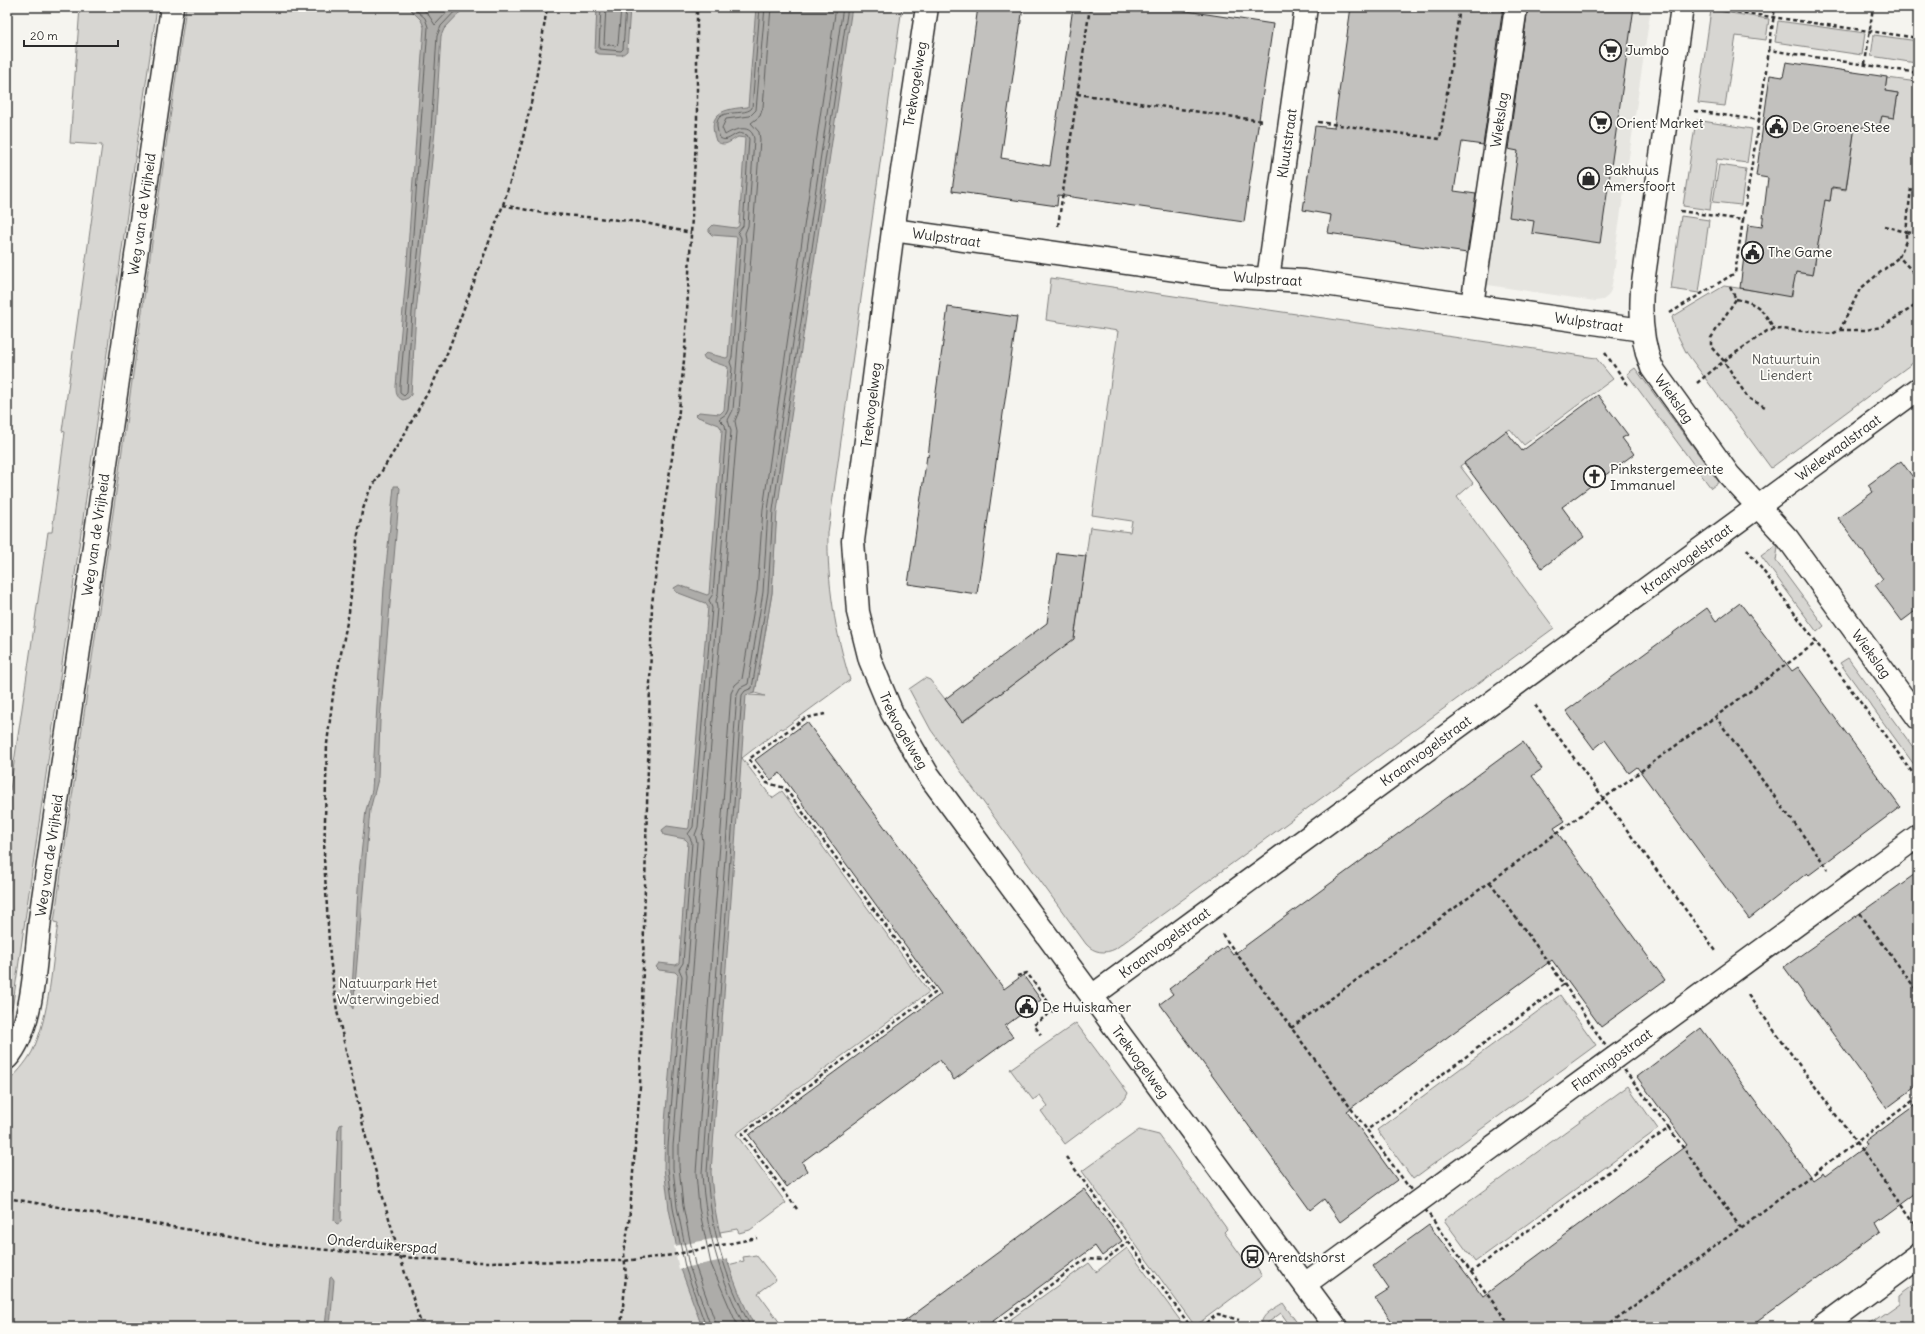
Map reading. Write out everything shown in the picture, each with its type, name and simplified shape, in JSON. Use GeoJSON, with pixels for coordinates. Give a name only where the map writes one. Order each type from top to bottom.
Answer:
{"type":"FeatureCollection","features":[{"type":"Feature","properties":{"kind":"street","name":"Weg van de Vrijheid"},"geometry":{"type":"LineString","coordinates":[[7,1058],[20,1040],[25,1025],[32,988],[40,919],[172,7]]}},
{"type":"Feature","properties":{"kind":"street","name":"Trekvogelweg"},"geometry":{"type":"LineString","coordinates":[[927,7],[893,230],[853,541],[858,612],[870,660],[885,700],[927,773],[1336,1327]]}},
{"type":"Feature","properties":{"kind":"street","name":"Kluutstraat"},"geometry":{"type":"LineString","coordinates":[[1268,279],[1306,7]]}},
{"type":"Feature","properties":{"kind":"street","name":"Wiekslag"},"geometry":{"type":"LineString","coordinates":[[1472,305],[1516,7]]}},
{"type":"Feature","properties":{"kind":"street","name":"Wiekslag"},"geometry":{"type":"LineString","coordinates":[[1682,7],[1642,297],[1641,318],[1646,353],[1652,368],[1729,475],[1788,539],[1918,718]]}},
{"type":"Feature","properties":{"kind":"street","name":"Wulpstraat"},"geometry":{"type":"LineString","coordinates":[[893,230],[1219,276],[1304,281],[1642,330]]}},
{"type":"Feature","properties":{"kind":"street","name":"Wielewaalstraat"},"geometry":{"type":"LineString","coordinates":[[1758,506],[1918,389]]}},
{"type":"Feature","properties":{"kind":"street","name":"Kraanvogelstraat"},"geometry":{"type":"LineString","coordinates":[[1092,996],[1758,506]]}},
{"type":"Feature","properties":{"kind":"street","name":"Flamingostraat"},"geometry":{"type":"LineString","coordinates":[[1305,1284],[1918,836]]}},
{"type":"Feature","properties":{"kind":"street"},"geometry":{"type":"LineString","coordinates":[[1822,1327],[1918,1256]]}},
{"type":"Feature","properties":{"kind":"path"},"geometry":{"type":"LineString","coordinates":[[422,1327],[364,1134],[337,1011],[331,966],[324,858],[327,744],[333,695],[350,612],[356,540],[362,512],[369,492],[404,435],[446,356],[504,205],[522,142],[535,86],[547,7]]}},
{"type":"Feature","properties":{"kind":"path"},"geometry":{"type":"LineString","coordinates":[[620,1327],[626,1276],[624,1253],[629,1222],[640,1086],[650,767],[649,687],[652,604],[662,520],[678,420],[685,350],[697,120],[697,7]]}},
{"type":"Feature","properties":{"kind":"path"},"geometry":{"type":"LineString","coordinates":[[1054,253],[1090,7]]}},
{"type":"Feature","properties":{"kind":"path"},"geometry":{"type":"LineString","coordinates":[[1077,94],[1440,139],[1460,7]]}},
{"type":"Feature","properties":{"kind":"path"},"geometry":{"type":"LineString","coordinates":[[1705,7],[1918,38]]}},
{"type":"Feature","properties":{"kind":"path"},"geometry":{"type":"LineString","coordinates":[[1642,330],[1735,273],[1775,7]]}},
{"type":"Feature","properties":{"kind":"path"},"geometry":{"type":"LineString","coordinates":[[1865,64],[1873,7]]}},
{"type":"Feature","properties":{"kind":"path"},"geometry":{"type":"LineString","coordinates":[[1769,50],[1918,73],[1918,67]]}},
{"type":"Feature","properties":{"kind":"path"},"geometry":{"type":"LineString","coordinates":[[1669,107],[1759,120]]}},
{"type":"Feature","properties":{"kind":"path"},"geometry":{"type":"LineString","coordinates":[[1840,330],[1860,289],[1899,256],[1906,241],[1911,188]]}},
{"type":"Feature","properties":{"kind":"path"},"geometry":{"type":"LineString","coordinates":[[504,205],[542,213],[641,222],[690,233]]}},
{"type":"Feature","properties":{"kind":"path"},"geometry":{"type":"LineString","coordinates":[[1654,207],[1743,220]]}},
{"type":"Feature","properties":{"kind":"path"},"geometry":{"type":"LineString","coordinates":[[1884,226],[1918,234]]}},
{"type":"Feature","properties":{"kind":"path"},"geometry":{"type":"LineString","coordinates":[[1899,256],[1918,277]]}},
{"type":"Feature","properties":{"kind":"path"},"geometry":{"type":"LineString","coordinates":[[1730,287],[1736,299]]}},
{"type":"Feature","properties":{"kind":"path"},"geometry":{"type":"LineString","coordinates":[[1736,299],[1752,302],[1758,305],[1775,330]]}},
{"type":"Feature","properties":{"kind":"path"},"geometry":{"type":"LineString","coordinates":[[1736,299],[1723,316],[1711,338],[1711,347],[1724,361],[1748,398],[1767,408]]}},
{"type":"Feature","properties":{"kind":"path"},"geometry":{"type":"LineString","coordinates":[[1676,401],[1724,361],[1768,331],[1781,329],[1832,334],[1840,330],[1866,330],[1881,327],[1918,304]]}},
{"type":"Feature","properties":{"kind":"path"},"geometry":{"type":"LineString","coordinates":[[1610,325],[1605,353],[1633,392]]}},
{"type":"Feature","properties":{"kind":"path"},"geometry":{"type":"LineString","coordinates":[[1731,526],[1918,780]]}},
{"type":"Feature","properties":{"kind":"path"},"geometry":{"type":"LineString","coordinates":[[1291,1028],[1817,642]]}},
{"type":"Feature","properties":{"kind":"path"},"geometry":{"type":"LineString","coordinates":[[797,1209],[742,1134],[935,993],[785,788],[767,783],[749,759],[805,718],[825,714]]}},
{"type":"Feature","properties":{"kind":"path"},"geometry":{"type":"LineString","coordinates":[[1715,716],[1918,992]]}},
{"type":"Feature","properties":{"kind":"path"},"geometry":{"type":"LineString","coordinates":[[1490,882],[1564,984],[1615,1058],[1669,1128],[1740,1227]]}},
{"type":"Feature","properties":{"kind":"path"},"geometry":{"type":"LineString","coordinates":[[1206,911],[1291,1028],[1420,1200],[1511,1327]]}},
{"type":"Feature","properties":{"kind":"path"},"geometry":{"type":"LineString","coordinates":[[1017,976],[1027,973],[1054,1010],[1034,1025],[1041,1035]]}},
{"type":"Feature","properties":{"kind":"path"},"geometry":{"type":"LineString","coordinates":[[1367,1130],[1564,984]]}},
{"type":"Feature","properties":{"kind":"path"},"geometry":{"type":"LineString","coordinates":[[1605,1327],[1918,1097]]}},
{"type":"Feature","properties":{"kind":"path"},"geometry":{"type":"LineString","coordinates":[[1471,1272],[1669,1128]]}},
{"type":"Feature","properties":{"kind":"path"},"geometry":{"type":"LineString","coordinates":[[1066,1157],[1191,1327]]}},
{"type":"Feature","properties":{"kind":"path","name":"Onderduikerspad"},"geometry":{"type":"LineString","coordinates":[[7,1198],[276,1244],[400,1257],[476,1262],[624,1261],[672,1254],[757,1238]]}},
{"type":"Feature","properties":{"kind":"path"},"geometry":{"type":"LineString","coordinates":[[993,1327],[1086,1259],[1105,1260],[1128,1242]]}},
{"type":"Feature","properties":{"kind":"path"},"geometry":{"type":"LineString","coordinates":[[1200,1327],[1218,1314],[1239,1320]]}},
{"type":"Feature","properties":{"kind":"shaded area"},"geometry":{"type":"Polygon","coordinates":[[[1508,7],[1651,7],[1614,259],[1616,260],[1611,290],[1608,296],[1603,300],[1595,301],[1468,282],[1508,7]]]}},
{"type":"Feature","properties":{"kind":"green space"},"geometry":{"type":"Polygon","coordinates":[[[80,7],[157,7],[13,1003],[7,1025],[7,790],[10,790],[48,532],[52,532],[65,432],[62,431],[102,145],[70,143],[80,7]]]}},
{"type":"Feature","properties":{"kind":"green space","name":"Natuurpark Het Waterwingebied"},"geometry":{"type":"Polygon","coordinates":[[[186,7],[902,7],[828,533],[829,570],[833,607],[840,644],[850,680],[783,729],[781,728],[742,758],[772,798],[782,791],[929,992],[736,1134],[786,1203],[750,1230],[739,1233],[737,1229],[720,1232],[728,1265],[744,1261],[743,1257],[756,1255],[776,1280],[758,1293],[783,1327],[7,1327],[7,1083],[21,1068],[32,1052],[43,1022],[50,989],[58,923],[54,922],[186,7]],[[776,522],[749,695],[765,696],[755,693],[772,593],[776,522]]]}},
{"type":"Feature","properties":{"kind":"green space"},"geometry":{"type":"Polygon","coordinates":[[[1711,10],[1769,19],[1766,40],[1736,36],[1725,106],[1698,103],[1711,10]]]}},
{"type":"Feature","properties":{"kind":"green space"},"geometry":{"type":"Polygon","coordinates":[[[1778,21],[1865,33],[1862,55],[1775,42],[1778,21]]]}},
{"type":"Feature","properties":{"kind":"green space"},"geometry":{"type":"Polygon","coordinates":[[[1874,35],[1918,41],[1916,63],[1871,56],[1874,35]]]}},
{"type":"Feature","properties":{"kind":"green space","name":"Natuurtuin Liendert"},"geometry":{"type":"Polygon","coordinates":[[[1887,78],[1918,82],[1918,359],[1771,468],[1686,352],[1676,332],[1672,317],[1724,286],[1792,296],[1795,272],[1813,275],[1819,236],[1806,197],[1830,201],[1832,188],[1846,190],[1855,126],[1878,130],[1882,116],[1894,118],[1898,93],[1885,91],[1887,78]]]}},
{"type":"Feature","properties":{"kind":"green space"},"geometry":{"type":"Polygon","coordinates":[[[1696,120],[1752,129],[1747,163],[1717,159],[1710,210],[1683,206],[1696,120]]]}},
{"type":"Feature","properties":{"kind":"green space"},"geometry":{"type":"Polygon","coordinates":[[[1719,165],[1746,169],[1741,205],[1713,202],[1719,165]]]}},
{"type":"Feature","properties":{"kind":"green space"},"geometry":{"type":"Polygon","coordinates":[[[1681,216],[1709,220],[1699,293],[1671,289],[1681,216]]]}},
{"type":"Feature","properties":{"kind":"green space"},"geometry":{"type":"Polygon","coordinates":[[[1051,278],[1596,358],[1613,379],[1524,445],[1510,429],[1460,466],[1473,483],[1457,497],[1554,628],[1115,949],[1107,952],[1096,951],[1086,944],[931,730],[909,689],[925,678],[930,680],[963,722],[1074,638],[1090,527],[1130,532],[1132,521],[1092,515],[1118,331],[1046,320],[1051,278]]]}},
{"type":"Feature","properties":{"kind":"green space"},"geometry":{"type":"Polygon","coordinates":[[[1635,368],[1719,482],[1711,488],[1627,374],[1635,368]]]}},
{"type":"Feature","properties":{"kind":"green space"},"geometry":{"type":"Polygon","coordinates":[[[1776,545],[1778,547],[1776,561],[1824,626],[1817,632],[1761,556],[1776,545]]]}},
{"type":"Feature","properties":{"kind":"green space"},"geometry":{"type":"Polygon","coordinates":[[[1848,658],[1918,754],[1918,770],[1840,663],[1848,658]]]}},
{"type":"Feature","properties":{"kind":"green space"},"geometry":{"type":"Polygon","coordinates":[[[1560,995],[1596,1045],[1413,1179],[1377,1130],[1560,995]]]}},
{"type":"Feature","properties":{"kind":"green space"},"geometry":{"type":"Polygon","coordinates":[[[1076,1023],[1128,1093],[1125,1099],[1065,1144],[1041,1111],[1048,1106],[1040,1095],[1033,1100],[1010,1069],[1076,1023]]]}},
{"type":"Feature","properties":{"kind":"green space"},"geometry":{"type":"Polygon","coordinates":[[[1628,1086],[1658,1129],[1475,1262],[1444,1220],[1628,1086]]]}},
{"type":"Feature","properties":{"kind":"green space"},"geometry":{"type":"Polygon","coordinates":[[[1139,1130],[1159,1135],[1227,1229],[1224,1232],[1246,1262],[1251,1260],[1262,1276],[1195,1326],[1082,1171],[1139,1130]]]}},
{"type":"Feature","properties":{"kind":"green space"},"geometry":{"type":"Polygon","coordinates":[[[1127,1248],[1185,1327],[1000,1327],[1089,1263],[1096,1272],[1127,1248]]]}},
{"type":"Feature","properties":{"kind":"green space"},"geometry":{"type":"Polygon","coordinates":[[[1918,1281],[1918,1327],[1865,1327],[1899,1303],[1899,1295],[1918,1281]]]}},
{"type":"Feature","properties":{"kind":"green space"},"geometry":{"type":"Polygon","coordinates":[[[1283,1303],[1300,1327],[1291,1327],[1281,1313],[1262,1327],[1265,1316],[1283,1303]]]}},
{"type":"Feature","properties":{"kind":"water"},"geometry":{"type":"Polygon","coordinates":[[[408,7],[465,7],[444,29],[441,36],[435,131],[416,313],[411,395],[403,400],[399,398],[397,394],[396,386],[406,276],[424,27],[421,20],[408,7]]]}},
{"type":"Feature","properties":{"kind":"water"},"geometry":{"type":"Polygon","coordinates":[[[597,7],[630,7],[627,51],[622,55],[599,54],[595,52],[597,7]]]}},
{"type":"Feature","properties":{"kind":"water"},"geometry":{"type":"Polygon","coordinates":[[[756,7],[852,7],[777,511],[772,593],[755,693],[746,695],[711,1172],[716,1212],[725,1252],[738,1290],[755,1327],[702,1327],[681,1269],[669,1209],[664,1168],[665,1122],[678,975],[675,972],[659,970],[656,967],[659,963],[676,965],[679,963],[688,842],[685,839],[664,835],[662,830],[667,826],[688,829],[689,827],[708,607],[705,603],[676,592],[674,588],[679,585],[707,595],[709,594],[722,430],[719,425],[696,415],[699,412],[720,414],[724,410],[728,367],[705,359],[703,356],[706,353],[726,358],[728,357],[737,237],[712,235],[709,232],[709,229],[713,225],[736,228],[739,226],[745,138],[738,137],[725,144],[719,143],[716,141],[713,124],[715,118],[725,111],[748,107],[756,7]]]}},
{"type":"Feature","properties":{"kind":"water"},"geometry":{"type":"Polygon","coordinates":[[[394,486],[398,486],[400,488],[380,721],[378,779],[370,810],[353,1009],[351,1006],[359,873],[366,810],[372,790],[384,587],[394,486]]]}},
{"type":"Feature","properties":{"kind":"water"},"geometry":{"type":"Polygon","coordinates":[[[342,1124],[341,1222],[337,1224],[334,1221],[338,1131],[340,1125],[342,1124]]]}},
{"type":"Feature","properties":{"kind":"water"},"geometry":{"type":"Polygon","coordinates":[[[332,1277],[334,1280],[330,1327],[325,1327],[330,1278],[332,1277]]]}},
{"type":"Feature","properties":{"kind":"pier"},"geometry":{"type":"Polygon","coordinates":[[[723,1237],[728,1259],[679,1269],[674,1246],[723,1237]]]}},
{"type":"Feature","properties":{"kind":"building"},"geometry":{"type":"Polygon","coordinates":[[[978,7],[1023,7],[1001,158],[1050,166],[1073,7],[1160,7],[1273,24],[1244,222],[1058,195],[1057,206],[952,191],[978,7]]]}},
{"type":"Feature","properties":{"kind":"building"},"geometry":{"type":"Polygon","coordinates":[[[1351,7],[1503,7],[1483,145],[1462,142],[1454,191],[1476,194],[1467,253],[1328,233],[1331,215],[1303,210],[1315,126],[1334,128],[1351,7]]]}},
{"type":"Feature","properties":{"kind":"building"},"geometry":{"type":"Polygon","coordinates":[[[1528,7],[1634,7],[1600,243],[1532,233],[1534,221],[1509,217],[1518,151],[1508,149],[1528,7]]]}},
{"type":"Feature","properties":{"kind":"building"},"geometry":{"type":"Polygon","coordinates":[[[1786,62],[1887,77],[1885,91],[1898,93],[1894,118],[1882,116],[1878,130],[1855,126],[1846,189],[1832,187],[1830,201],[1825,200],[1813,275],[1796,272],[1791,297],[1740,288],[1748,225],[1762,227],[1768,178],[1756,176],[1770,75],[1783,77],[1786,62]]]}},
{"type":"Feature","properties":{"kind":"building"},"geometry":{"type":"Polygon","coordinates":[[[948,307],[1017,317],[977,594],[908,584],[927,456],[928,457],[948,307]]]}},
{"type":"Feature","properties":{"kind":"building"},"geometry":{"type":"Polygon","coordinates":[[[1598,395],[1628,435],[1622,438],[1634,454],[1562,507],[1584,537],[1542,568],[1464,463],[1506,431],[1522,451],[1598,395]]]}},
{"type":"Feature","properties":{"kind":"building"},"geometry":{"type":"Polygon","coordinates":[[[1901,461],[1918,484],[1918,609],[1902,621],[1875,585],[1883,579],[1838,518],[1873,492],[1868,485],[1901,461]]]}},
{"type":"Feature","properties":{"kind":"building"},"geometry":{"type":"Polygon","coordinates":[[[1057,553],[1086,556],[1074,639],[962,722],[945,699],[1047,623],[1057,553]]]}},
{"type":"Feature","properties":{"kind":"building"},"geometry":{"type":"Polygon","coordinates":[[[1740,603],[1792,671],[1798,667],[1900,807],[1809,875],[1807,873],[1749,919],[1637,767],[1629,773],[1605,740],[1594,749],[1566,711],[1707,608],[1716,621],[1740,603]]]}},
{"type":"Feature","properties":{"kind":"building"},"geometry":{"type":"Polygon","coordinates":[[[807,722],[1004,989],[1023,975],[1041,1000],[1005,1026],[1013,1037],[954,1080],[940,1060],[802,1162],[807,1171],[787,1187],[749,1135],[941,994],[780,773],[771,780],[755,760],[807,722]]]}},
{"type":"Feature","properties":{"kind":"building"},"geometry":{"type":"Polygon","coordinates":[[[1523,742],[1542,769],[1532,776],[1565,821],[1554,828],[1665,980],[1601,1027],[1552,960],[1347,1111],[1397,1180],[1340,1222],[1324,1199],[1310,1210],[1160,1004],[1173,994],[1169,989],[1226,946],[1233,955],[1523,742]]]}},
{"type":"Feature","properties":{"kind":"building"},"geometry":{"type":"Polygon","coordinates":[[[1918,872],[1918,1085],[1887,1108],[1784,967],[1918,872]]]}},
{"type":"Feature","properties":{"kind":"building"},"geometry":{"type":"Polygon","coordinates":[[[1701,1028],[1813,1180],[1823,1173],[1825,1176],[1867,1145],[1865,1142],[1918,1103],[1918,1191],[1876,1222],[1881,1231],[1750,1327],[1396,1327],[1375,1298],[1389,1289],[1373,1266],[1429,1225],[1483,1296],[1687,1145],[1637,1077],[1701,1028]]]}},
{"type":"Feature","properties":{"kind":"building"},"geometry":{"type":"Polygon","coordinates":[[[1084,1189],[1122,1241],[1102,1256],[1095,1246],[985,1327],[897,1327],[1084,1189]]]}},
{"type":"Feature","properties":{"kind":"place","name":"Jumbo"},"geometry":{"type":"Point","coordinates":[1611,50]}},
{"type":"Feature","properties":{"kind":"place","name":"Orient Market"},"geometry":{"type":"Point","coordinates":[1600,123]}},
{"type":"Feature","properties":{"kind":"place","name":"De Groene Stee"},"geometry":{"type":"Point","coordinates":[1776,127]}},
{"type":"Feature","properties":{"kind":"place","name":"Bakhuus Amersfoort"},"geometry":{"type":"Point","coordinates":[1589,178]}},
{"type":"Feature","properties":{"kind":"place","name":"The Game"},"geometry":{"type":"Point","coordinates":[1753,252]}},
{"type":"Feature","properties":{"kind":"place","name":"Pinkstergemeente Immanuel"},"geometry":{"type":"Point","coordinates":[1594,477]}},
{"type":"Feature","properties":{"kind":"place","name":"De Huiskamer"},"geometry":{"type":"Point","coordinates":[1026,1007]}},
{"type":"Feature","properties":{"kind":"place","name":"Arendshorst"},"geometry":{"type":"Point","coordinates":[1253,1257]}}]}
